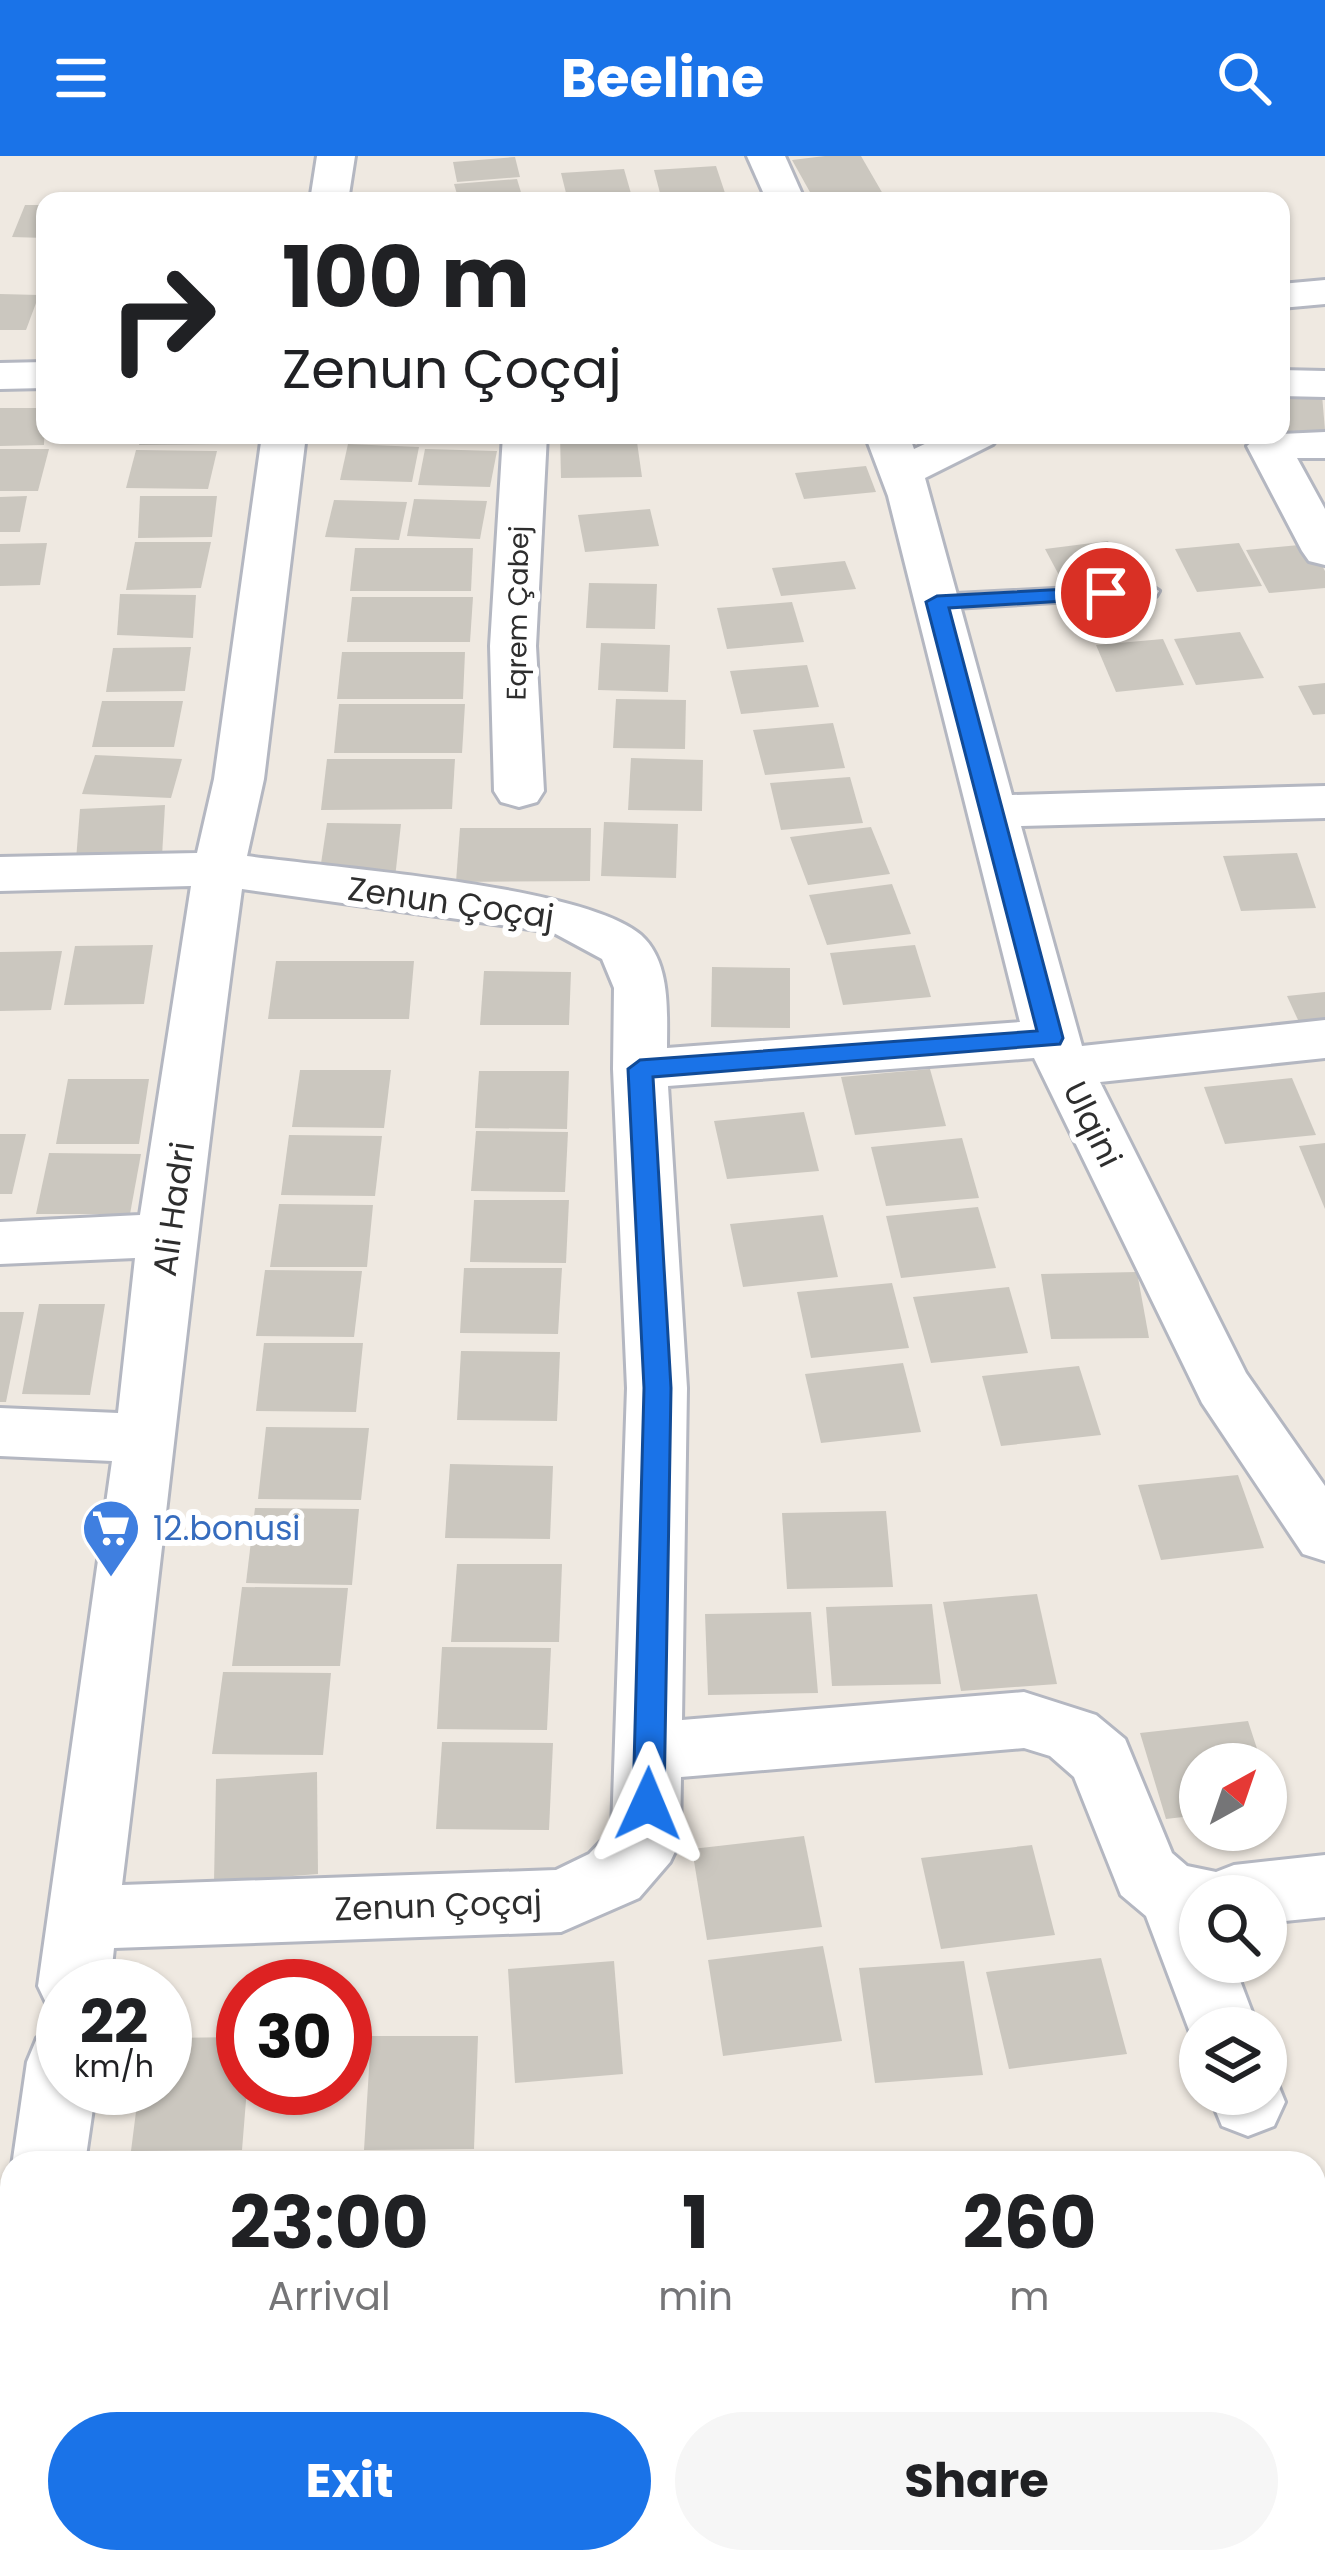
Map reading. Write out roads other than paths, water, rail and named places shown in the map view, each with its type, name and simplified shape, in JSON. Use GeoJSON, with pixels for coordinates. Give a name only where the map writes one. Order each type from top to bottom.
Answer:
{"type":"FeatureCollection","features":[{"type":"Feature","properties":{"kind":"street"},"geometry":{"type":"LineString","coordinates":[[330,192],[336,156]]}},
{"type":"Feature","properties":{"kind":"street"},"geometry":{"type":"LineString","coordinates":[[766,156],[782,192]]}},
{"type":"Feature","properties":{"kind":"street"},"geometry":{"type":"LineString","coordinates":[[1290,295],[1325,292]]}},
{"type":"Feature","properties":{"kind":"street"},"geometry":{"type":"LineString","coordinates":[[0,376],[36,375]]}},
{"type":"Feature","properties":{"kind":"street"},"geometry":{"type":"LineString","coordinates":[[1290,382],[1325,384]]}},
{"type":"Feature","properties":{"kind":"street","name":"Ali Hadri"},"geometry":{"type":"LineString","coordinates":[[78,1959],[146,1438],[166,1235],[219,869],[239,779],[283,444]]}},
{"type":"Feature","properties":{"kind":"street","name":"Eqrem Çabej"},"geometry":{"type":"LineString","coordinates":[[519,791],[513,646],[524,444]]}},
{"type":"Feature","properties":{"kind":"street"},"geometry":{"type":"LineString","coordinates":[[894,453],[936,444]]}},
{"type":"Feature","properties":{"kind":"street"},"geometry":{"type":"LineString","coordinates":[[1325,445],[1269,446],[1325,550]]}},
{"type":"Feature","properties":{"kind":"street","name":"Ulqini"},"geometry":{"type":"LineString","coordinates":[[894,453],[1058,1052],[1223,1388],[1325,1536]]}},
{"type":"Feature","properties":{"kind":"street"},"geometry":{"type":"LineString","coordinates":[[990,811],[1325,802]]}},
{"type":"Feature","properties":{"kind":"street","name":"Zenun Çoçaj"},"geometry":{"type":"LineString","coordinates":[[0,874],[219,869],[564,917],[623,948],[641,988],[640,1069],[657,1388],[646,1841],[614,1876],[561,1901],[84,1918]]}},
{"type":"Feature","properties":{"kind":"street"},"geometry":{"type":"LineString","coordinates":[[640,1069],[1325,1039]]}},
{"type":"Feature","properties":{"kind":"street"},"geometry":{"type":"LineString","coordinates":[[0,1243],[166,1235]]}},
{"type":"Feature","properties":{"kind":"street"},"geometry":{"type":"LineString","coordinates":[[0,1432],[146,1438]]}},
{"type":"Feature","properties":{"kind":"street"},"geometry":{"type":"LineString","coordinates":[[650,1751],[1024,1720],[1072,1735],[1101,1759],[1145,1873],[1179,1887]]}},
{"type":"Feature","properties":{"kind":"street"},"geometry":{"type":"LineString","coordinates":[[1287,1889],[1325,1886]]}},
{"type":"Feature","properties":{"kind":"street"},"geometry":{"type":"LineString","coordinates":[[50,2151],[55,2115]]}},
{"type":"Feature","properties":{"kind":"lane"},"geometry":{"type":"LineString","coordinates":[[937,602],[1148,591]]}},
{"type":"Feature","properties":{"kind":"place","name":"12.bonusi"},"geometry":{"type":"Point","coordinates":[111,1579]}}]}
